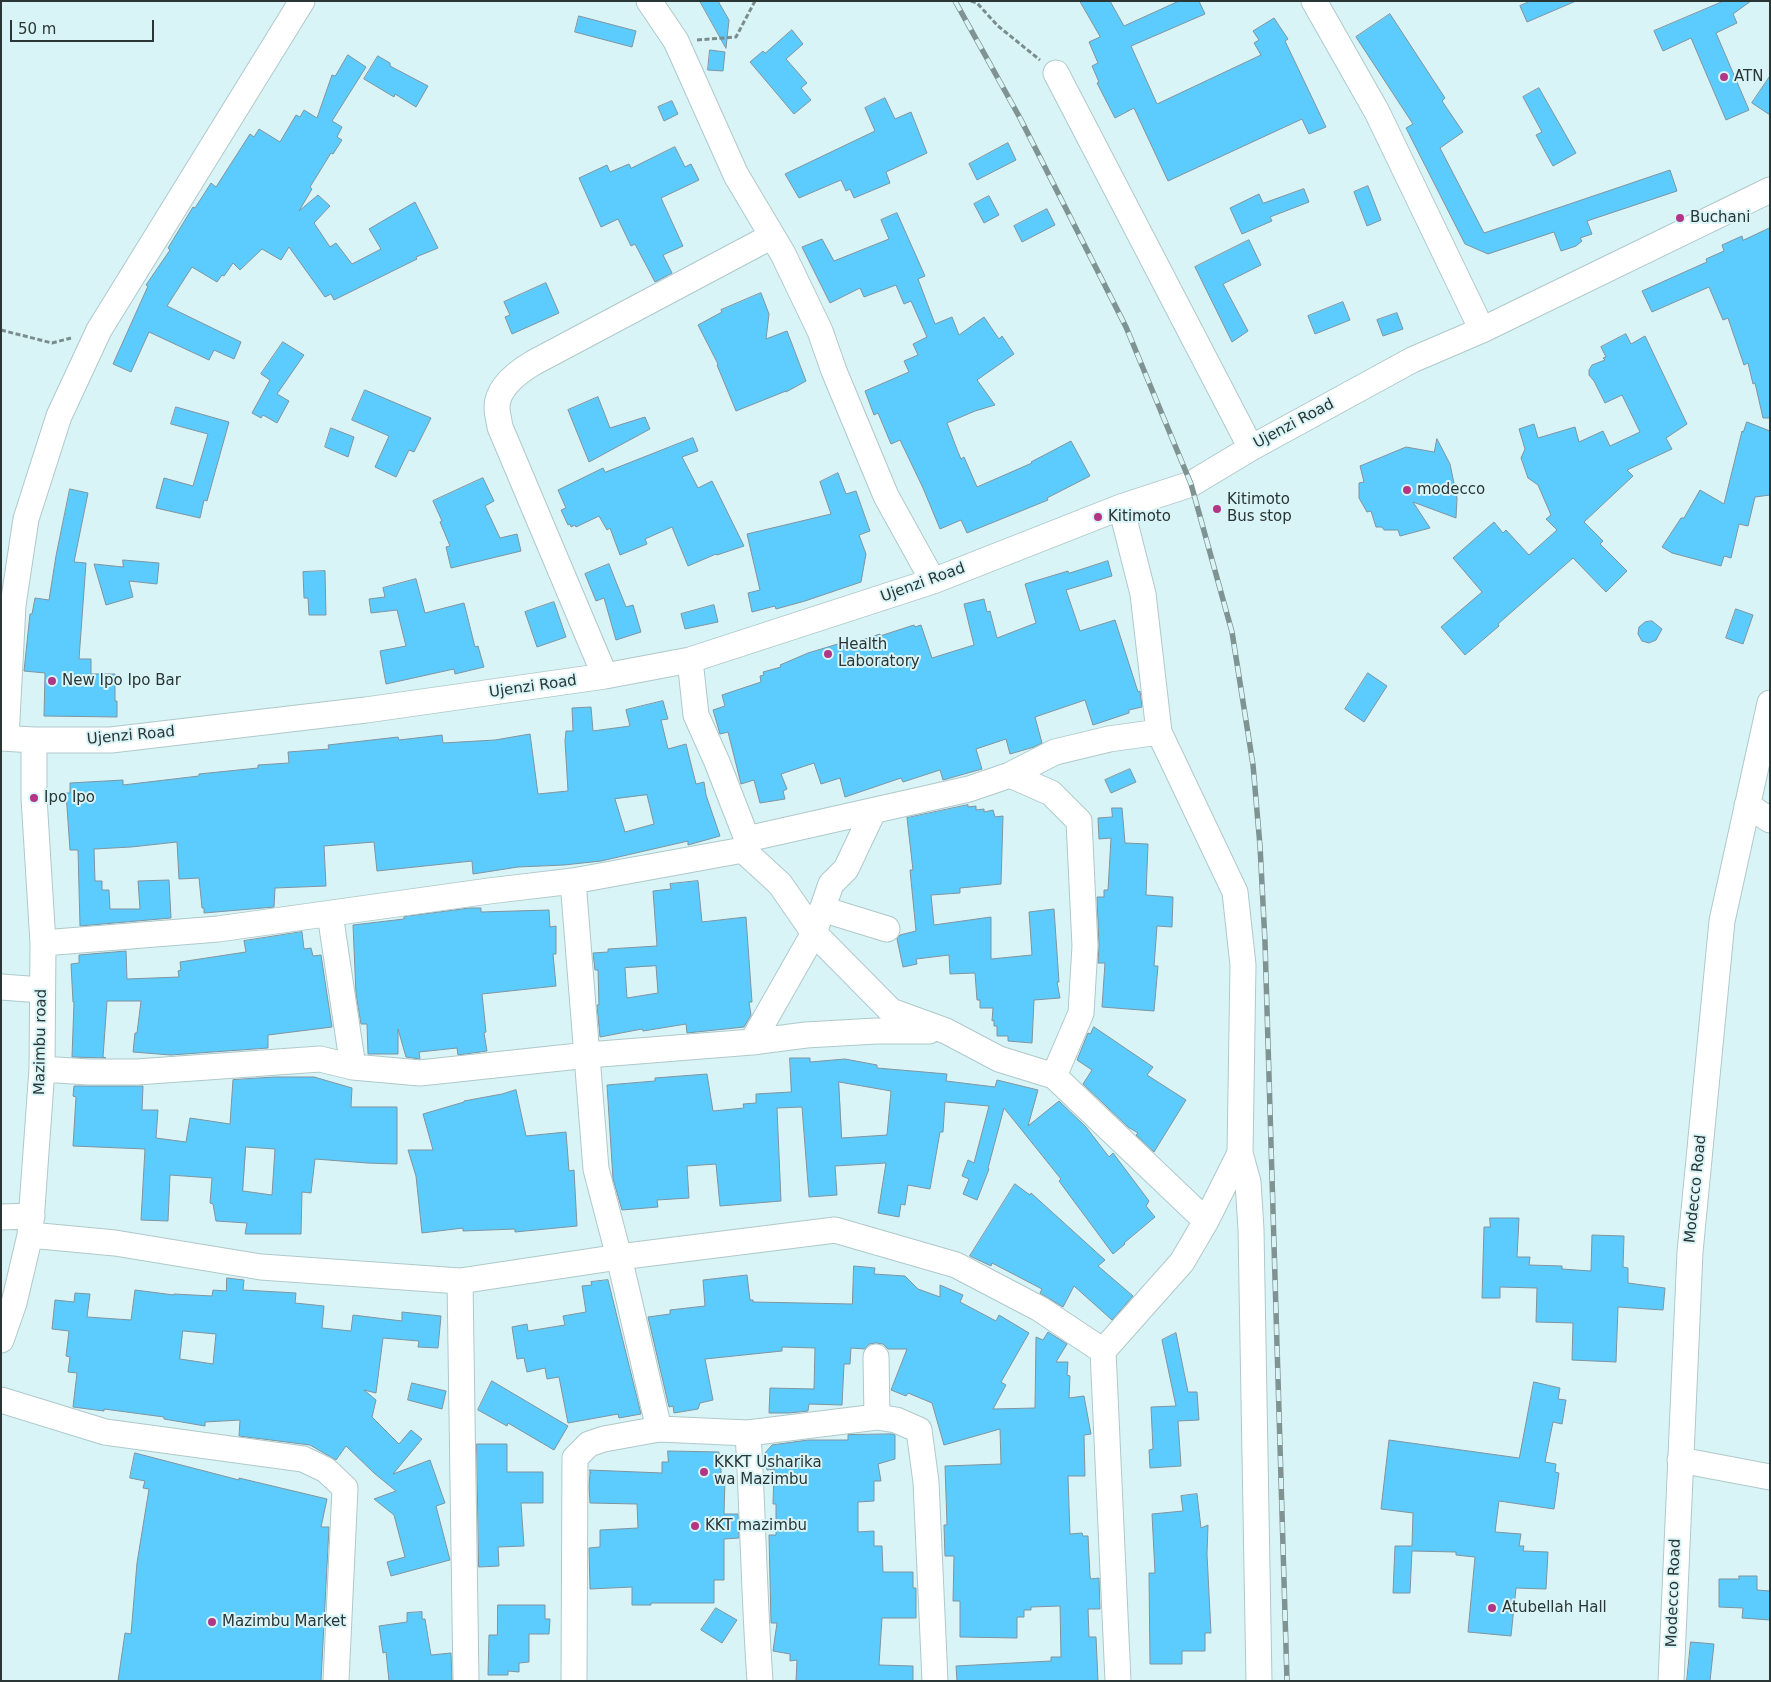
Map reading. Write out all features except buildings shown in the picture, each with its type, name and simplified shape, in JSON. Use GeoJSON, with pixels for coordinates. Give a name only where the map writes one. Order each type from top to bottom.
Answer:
{"type":"FeatureCollection","features":[{"type":"Feature","properties":{"kind":"street"},"geometry":{"type":"LineString","coordinates":[[4,738],[13,606],[26,519],[59,416],[99,330],[302,1]]}},
{"type":"Feature","properties":{"kind":"street"},"geometry":{"type":"LineString","coordinates":[[649,1],[676,41],[733,169],[783,254],[820,331],[834,371],[886,496],[933,581]]}},
{"type":"Feature","properties":{"kind":"street"},"geometry":{"type":"LineString","coordinates":[[1314,1],[1377,112],[1482,330]]}},
{"type":"Feature","properties":{"kind":"street"},"geometry":{"type":"LineString","coordinates":[[1056,73],[1250,448]]}},
{"type":"Feature","properties":{"kind":"street","name":"Ujenzi Road"},"geometry":{"type":"LineString","coordinates":[[4,738],[111,740],[366,710],[606,676],[690,660],[933,581],[1121,507],[1191,484],[1250,448],[1412,360],[1482,330],[1770,190]]}},
{"type":"Feature","properties":{"kind":"street"},"geometry":{"type":"LineString","coordinates":[[606,676],[500,427],[497,405],[504,388],[515,374],[772,236]]}},
{"type":"Feature","properties":{"kind":"street"},"geometry":{"type":"LineString","coordinates":[[1121,507],[1143,594],[1159,732],[1235,892],[1243,965],[1240,1153],[1248,1182],[1251,1229],[1259,1681]]}},
{"type":"Feature","properties":{"kind":"street"},"geometry":{"type":"LineString","coordinates":[[690,660],[696,715],[717,762],[745,845],[780,884],[814,933],[891,1011],[946,1031],[999,1059],[1054,1076],[1206,1221]]}},
{"type":"Feature","properties":{"kind":"street","name":"Modecco Road"},"geometry":{"type":"LineString","coordinates":[[1670,1681],[1690,1252],[1721,931],[1770,702]]}},
{"type":"Feature","properties":{"kind":"street"},"geometry":{"type":"LineString","coordinates":[[43,943],[218,929],[489,891],[573,882],[745,845],[969,789],[1010,775],[1056,752],[1109,739],[1159,732]]}},
{"type":"Feature","properties":{"kind":"street","name":"Mazimbu road"},"geometry":{"type":"LineString","coordinates":[[1,1340],[14,1303],[31,1226],[42,1069],[43,943],[34,807],[34,740]]}},
{"type":"Feature","properties":{"kind":"street"},"geometry":{"type":"LineString","coordinates":[[1010,775],[1051,793],[1079,821],[1085,946],[1081,1013],[1054,1076]]}},
{"type":"Feature","properties":{"kind":"street"},"geometry":{"type":"LineString","coordinates":[[1747,805],[1770,820]]}},
{"type":"Feature","properties":{"kind":"street"},"geometry":{"type":"LineString","coordinates":[[752,1042],[814,933],[832,884],[846,869],[873,812]]}},
{"type":"Feature","properties":{"kind":"street"},"geometry":{"type":"LineString","coordinates":[[573,882],[596,1169],[619,1257],[659,1429]]}},
{"type":"Feature","properties":{"kind":"street"},"geometry":{"type":"LineString","coordinates":[[822,909],[887,930]]}},
{"type":"Feature","properties":{"kind":"street"},"geometry":{"type":"LineString","coordinates":[[330,914],[353,1067]]}},
{"type":"Feature","properties":{"kind":"street"},"geometry":{"type":"LineString","coordinates":[[1,987],[42,990]]}},
{"type":"Feature","properties":{"kind":"street"},"geometry":{"type":"LineString","coordinates":[[42,1069],[88,1072],[136,1072],[320,1059],[353,1067],[420,1073],[588,1055],[752,1042],[806,1035],[876,1031],[946,1031]]}},
{"type":"Feature","properties":{"kind":"street"},"geometry":{"type":"LineString","coordinates":[[1118,1681],[1103,1351],[1182,1262],[1206,1221],[1240,1153]]}},
{"type":"Feature","properties":{"kind":"street"},"geometry":{"type":"LineString","coordinates":[[1,1217],[31,1226],[115,1243],[261,1267],[460,1281],[619,1257],[835,1230],[956,1265],[1040,1309],[1103,1351]]}},
{"type":"Feature","properties":{"kind":"street"},"geometry":{"type":"LineString","coordinates":[[460,1281],[466,1681]]}},
{"type":"Feature","properties":{"kind":"street"},"geometry":{"type":"LineString","coordinates":[[876,1356],[877,1416]]}},
{"type":"Feature","properties":{"kind":"street"},"geometry":{"type":"LineString","coordinates":[[1,1400],[105,1432],[303,1458],[326,1470],[345,1488],[336,1681]]}},
{"type":"Feature","properties":{"kind":"street"},"geometry":{"type":"LineString","coordinates":[[574,1681],[575,1458],[589,1444],[604,1439],[659,1429],[748,1433],[877,1416],[896,1420],[919,1430],[926,1482],[934,1681]]}},
{"type":"Feature","properties":{"kind":"street"},"geometry":{"type":"LineString","coordinates":[[748,1433],[753,1511],[754,1597],[760,1681]]}},
{"type":"Feature","properties":{"kind":"street"},"geometry":{"type":"LineString","coordinates":[[1680,1460],[1770,1477]]}},
{"type":"Feature","properties":{"kind":"path"},"geometry":{"type":"LineString","coordinates":[[676,41],[736,37],[755,1]]}},
{"type":"Feature","properties":{"kind":"path"},"geometry":{"type":"LineString","coordinates":[[971,1],[977,3],[998,26],[1056,73]]}},
{"type":"Feature","properties":{"kind":"path"},"geometry":{"type":"LineString","coordinates":[[1,330],[52,343],[99,330]]}},
{"type":"Feature","properties":{"kind":"railway"},"geometry":{"type":"LineString","coordinates":[[955,1],[1020,118],[1126,327],[1191,484],[1232,632],[1253,765],[1260,846],[1265,942],[1287,1681]]}},
{"type":"Feature","properties":{"kind":"place","name":"ATN"},"geometry":{"type":"Point","coordinates":[1724,77]}},
{"type":"Feature","properties":{"kind":"place","name":"Buchani"},"geometry":{"type":"Point","coordinates":[1680,218]}},
{"type":"Feature","properties":{"kind":"place","name":"modecco"},"geometry":{"type":"Point","coordinates":[1407,490]}},
{"type":"Feature","properties":{"kind":"place","name":"Kitimoto Bus stop"},"geometry":{"type":"Point","coordinates":[1217,509]}},
{"type":"Feature","properties":{"kind":"place","name":"Kitimoto"},"geometry":{"type":"Point","coordinates":[1098,517]}},
{"type":"Feature","properties":{"kind":"place","name":"Health Laboratory"},"geometry":{"type":"Point","coordinates":[828,654]}},
{"type":"Feature","properties":{"kind":"place","name":"New Ipo Ipo Bar"},"geometry":{"type":"Point","coordinates":[52,681]}},
{"type":"Feature","properties":{"kind":"place","name":"Ipo Ipo"},"geometry":{"type":"Point","coordinates":[34,798]}},
{"type":"Feature","properties":{"kind":"place","name":"KKKT Usharika wa Mazimbu"},"geometry":{"type":"Point","coordinates":[704,1472]}},
{"type":"Feature","properties":{"kind":"place","name":"KKT mazimbu"},"geometry":{"type":"Point","coordinates":[695,1526]}},
{"type":"Feature","properties":{"kind":"place","name":"Atubellah Hall"},"geometry":{"type":"Point","coordinates":[1492,1608]}},
{"type":"Feature","properties":{"kind":"place","name":"Mazimbu Market"},"geometry":{"type":"Point","coordinates":[212,1622]}}]}
